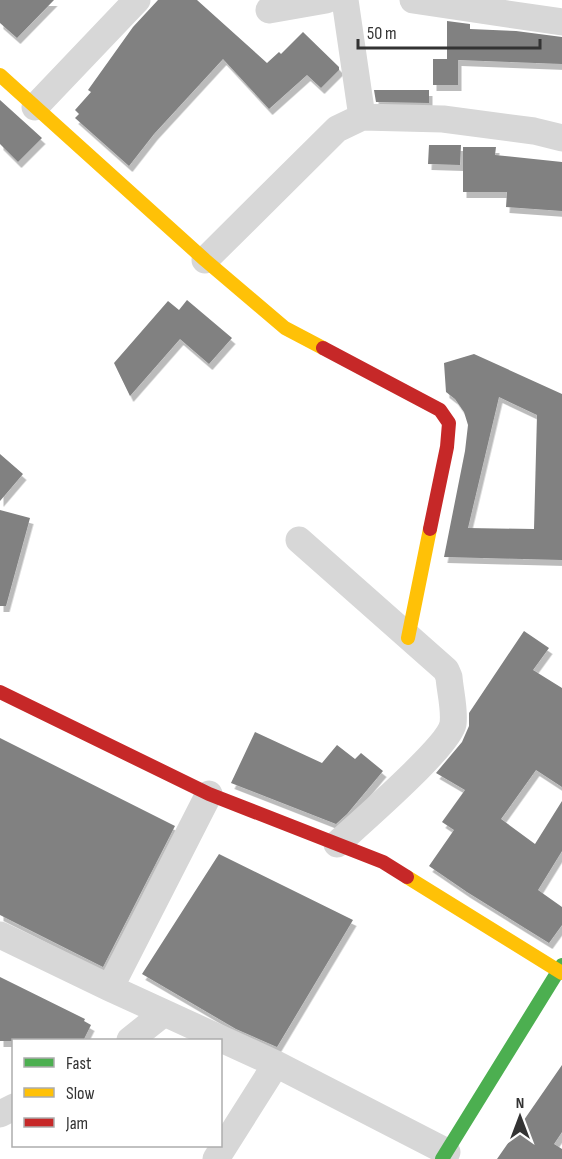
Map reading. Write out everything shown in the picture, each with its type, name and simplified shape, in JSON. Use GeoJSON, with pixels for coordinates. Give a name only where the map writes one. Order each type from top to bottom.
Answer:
{"type":"FeatureCollection","features":[{"type":"Feature","properties":{"kind":"street"},"geometry":{"type":"LineString","coordinates":[[35,107],[137,0]]}},
{"type":"Feature","properties":{"kind":"street"},"geometry":{"type":"LineString","coordinates":[[269,10],[326,0]]}},
{"type":"Feature","properties":{"kind":"street"},"geometry":{"type":"LineString","coordinates":[[345,0],[362,117]]}},
{"type":"Feature","properties":{"kind":"street"},"geometry":{"type":"LineString","coordinates":[[412,0],[562,22]]}},
{"type":"Feature","properties":{"kind":"street"},"geometry":{"type":"LineString","coordinates":[[0,75],[204,260],[285,328],[440,410],[449,423],[447,447],[408,638]]}},
{"type":"Feature","properties":{"kind":"street"},"geometry":{"type":"LineString","coordinates":[[204,260],[338,129],[362,117],[443,118],[534,130],[562,138]]}},
{"type":"Feature","properties":{"kind":"street"},"geometry":{"type":"LineString","coordinates":[[299,540],[446,670],[449,677],[453,723],[449,734],[427,759],[338,844]]}},
{"type":"Feature","properties":{"kind":"street"},"geometry":{"type":"LineString","coordinates":[[0,692],[209,794],[383,862],[561,970],[445,1155],[276,1064],[222,1039]]}},
{"type":"Feature","properties":{"kind":"street"},"geometry":{"type":"LineString","coordinates":[[110,988],[209,794]]}},
{"type":"Feature","properties":{"kind":"street"},"geometry":{"type":"LineString","coordinates":[[0,935],[221,1039]]}},
{"type":"Feature","properties":{"kind":"street"},"geometry":{"type":"LineString","coordinates":[[132,1039],[164,1013]]}},
{"type":"Feature","properties":{"kind":"street"},"geometry":{"type":"LineString","coordinates":[[216,1159],[276,1064]]}},
{"type":"Feature","properties":{"kind":"building"},"geometry":{"type":"Polygon","coordinates":[[[0,0],[54,0],[17,38],[0,23],[0,0]]]}},
{"type":"Feature","properties":{"kind":"building"},"geometry":{"type":"Polygon","coordinates":[[[158,0],[197,0],[267,63],[279,52],[281,54],[303,32],[339,67],[339,70],[321,88],[307,75],[269,109],[223,59],[154,134],[129,166],[75,118],[79,114],[75,110],[91,92],[88,90],[133,27],[158,0]]]}},
{"type":"Feature","properties":{"kind":"building"},"geometry":{"type":"Polygon","coordinates":[[[447,21],[470,24],[470,29],[516,31],[562,37],[562,64],[458,60],[458,85],[433,85],[433,59],[447,59],[447,21]]]}},
{"type":"Feature","properties":{"kind":"building"},"geometry":{"type":"Polygon","coordinates":[[[374,90],[429,90],[429,103],[376,102],[374,90]]]}},
{"type":"Feature","properties":{"kind":"building"},"geometry":{"type":"Polygon","coordinates":[[[0,100],[42,138],[18,162],[0,144],[0,100]]]}},
{"type":"Feature","properties":{"kind":"building"},"geometry":{"type":"Polygon","coordinates":[[[429,145],[461,145],[460,165],[428,164],[429,145]]]}},
{"type":"Feature","properties":{"kind":"building"},"geometry":{"type":"Polygon","coordinates":[[[463,147],[496,147],[495,155],[562,162],[562,211],[506,207],[507,192],[463,192],[463,147]]]}},
{"type":"Feature","properties":{"kind":"building"},"geometry":{"type":"Polygon","coordinates":[[[187,300],[232,338],[209,364],[180,339],[130,396],[114,363],[168,301],[179,310],[187,300]]]}},
{"type":"Feature","properties":{"kind":"building"},"geometry":{"type":"Polygon","coordinates":[[[474,354],[562,394],[562,560],[444,557],[468,425],[464,412],[455,399],[446,392],[444,363],[474,354]],[[499,397],[468,528],[534,529],[537,415],[499,397]]]}},
{"type":"Feature","properties":{"kind":"building"},"geometry":{"type":"Polygon","coordinates":[[[0,454],[23,474],[0,501],[0,454]]]}},
{"type":"Feature","properties":{"kind":"building"},"geometry":{"type":"Polygon","coordinates":[[[0,510],[30,518],[6,606],[0,606],[0,510]]]}},
{"type":"Feature","properties":{"kind":"building"},"geometry":{"type":"Polygon","coordinates":[[[524,631],[549,648],[533,670],[562,688],[562,787],[536,770],[501,819],[535,844],[562,801],[562,851],[538,890],[562,907],[562,925],[549,943],[429,866],[454,830],[442,822],[465,790],[436,773],[462,742],[469,726],[469,713],[524,631]]]}},
{"type":"Feature","properties":{"kind":"building"},"geometry":{"type":"Polygon","coordinates":[[[255,732],[322,763],[337,745],[355,759],[361,753],[383,771],[336,824],[231,783],[255,732]]]}},
{"type":"Feature","properties":{"kind":"building"},"geometry":{"type":"Polygon","coordinates":[[[0,738],[175,826],[103,967],[0,915],[0,738]]]}},
{"type":"Feature","properties":{"kind":"building"},"geometry":{"type":"Polygon","coordinates":[[[219,854],[353,920],[277,1047],[236,1029],[142,974],[219,854]]]}},
{"type":"Feature","properties":{"kind":"building"},"geometry":{"type":"Polygon","coordinates":[[[0,977],[85,1019],[84,1021],[91,1025],[84,1039],[0,1041],[0,977]]]}},
{"type":"Feature","properties":{"kind":"building"},"geometry":{"type":"Polygon","coordinates":[[[562,1065],[562,1132],[554,1144],[562,1149],[562,1159],[497,1159],[562,1065]]]}},
{"type":"Feature","properties":{"kind":"traffic: fast"},"geometry":{"type":"LineString","coordinates":[[442,1159],[562,965]]}},
{"type":"Feature","properties":{"kind":"traffic: slow"},"geometry":{"type":"LineString","coordinates":[[0,75],[205,260],[285,328],[323,348]]}},
{"type":"Feature","properties":{"kind":"traffic: slow"},"geometry":{"type":"LineString","coordinates":[[408,638],[430,529]]}},
{"type":"Feature","properties":{"kind":"traffic: slow"},"geometry":{"type":"LineString","coordinates":[[407,877],[562,973]]}},
{"type":"Feature","properties":{"kind":"traffic: jam"},"geometry":{"type":"LineString","coordinates":[[323,348],[440,410],[449,423],[447,447],[430,529]]}},
{"type":"Feature","properties":{"kind":"traffic: jam"},"geometry":{"type":"LineString","coordinates":[[0,692],[209,794],[383,862],[407,877]]}}]}
